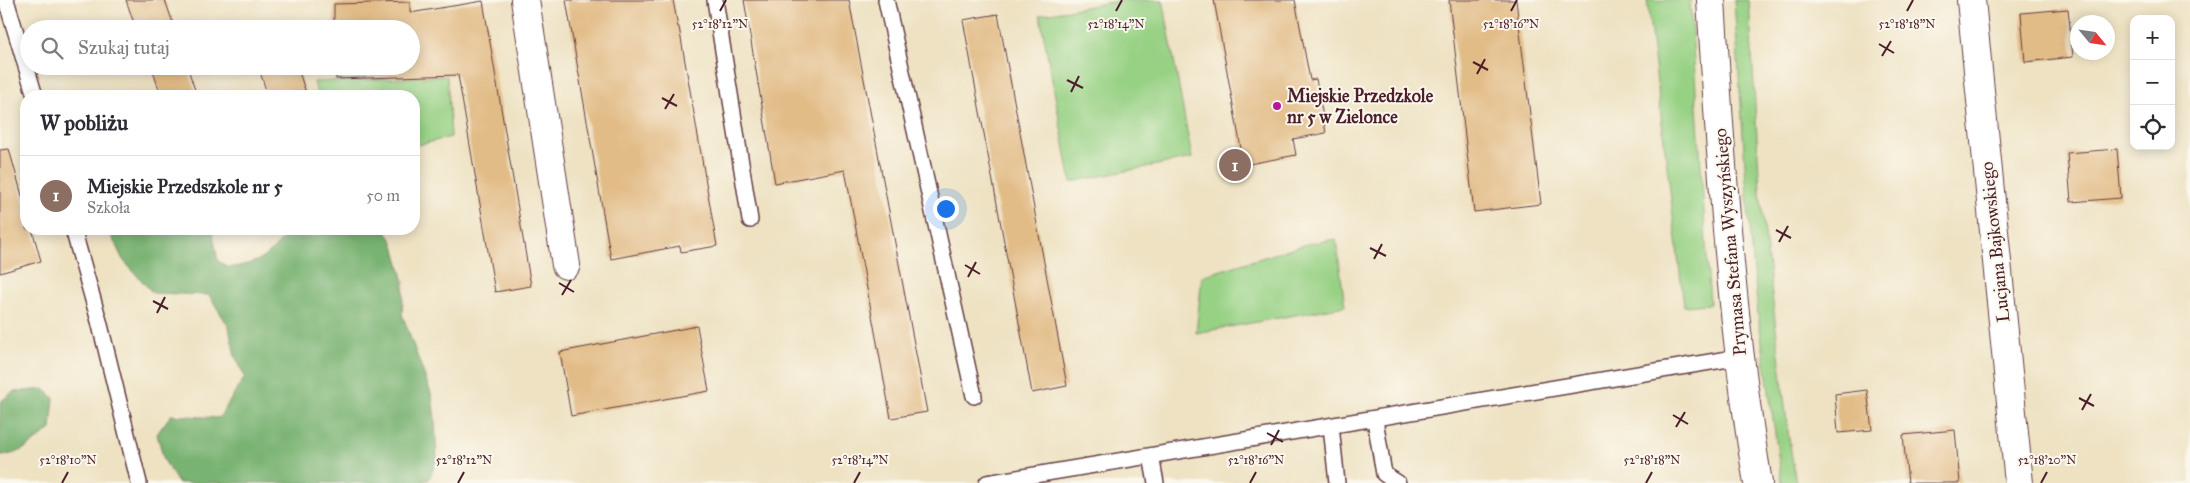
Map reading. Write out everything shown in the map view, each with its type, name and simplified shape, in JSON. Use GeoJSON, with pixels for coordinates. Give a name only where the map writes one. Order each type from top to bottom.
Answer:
{"type":"FeatureCollection","features":[{"type":"Feature","properties":{"kind":"street"},"geometry":{"type":"LineString","coordinates":[[525,0],[566,265]]}},
{"type":"Feature","properties":{"kind":"street","name":"Prymasa Stefana Wyszyńskiego"},"geometry":{"type":"LineString","coordinates":[[1711,0],[1723,179],[1740,357],[1747,418],[1758,483]]}},
{"type":"Feature","properties":{"kind":"street","name":"Lucjana Bajkowskiego"},"geometry":{"type":"LineString","coordinates":[[1971,0],[2019,483]]}},
{"type":"Feature","properties":{"kind":"lane"},"geometry":{"type":"LineString","coordinates":[[6,0],[20,46]]}},
{"type":"Feature","properties":{"kind":"lane"},"geometry":{"type":"LineString","coordinates":[[715,0],[750,220]]}},
{"type":"Feature","properties":{"kind":"lane"},"geometry":{"type":"LineString","coordinates":[[886,0],[974,396]]}},
{"type":"Feature","properties":{"kind":"lane"},"geometry":{"type":"LineString","coordinates":[[29,75],[33,90]]}},
{"type":"Feature","properties":{"kind":"lane"},"geometry":{"type":"LineString","coordinates":[[75,235],[99,321],[139,483]]}},
{"type":"Feature","properties":{"kind":"lane"},"geometry":{"type":"LineString","coordinates":[[987,483],[1375,420],[1740,357]]}},
{"type":"Feature","properties":{"kind":"lane"},"geometry":{"type":"LineString","coordinates":[[1375,420],[1384,474],[1398,483]]}},
{"type":"Feature","properties":{"kind":"lane"},"geometry":{"type":"LineString","coordinates":[[1331,426],[1337,483]]}},
{"type":"Feature","properties":{"kind":"lane"},"geometry":{"type":"LineString","coordinates":[[1151,456],[1156,483]]}},
{"type":"Feature","properties":{"kind":"green space"},"geometry":{"type":"Polygon","coordinates":[[[1123,0],[1163,0],[1192,158],[1071,182],[1040,15],[1123,0]]]}},
{"type":"Feature","properties":{"kind":"green space"},"geometry":{"type":"Polygon","coordinates":[[[1647,0],[1690,0],[1710,304],[1684,306],[1647,0]]]}},
{"type":"Feature","properties":{"kind":"green space"},"geometry":{"type":"Polygon","coordinates":[[[1734,0],[1749,0],[1760,191],[1788,432],[1796,483],[1782,483],[1758,314],[1747,196],[1734,0]]]}},
{"type":"Feature","properties":{"kind":"green space"},"geometry":{"type":"Polygon","coordinates":[[[447,76],[451,137],[420,145],[420,90],[316,90],[314,82],[447,76]]]}},
{"type":"Feature","properties":{"kind":"green space"},"geometry":{"type":"Polygon","coordinates":[[[111,235],[213,235],[218,261],[229,268],[259,260],[271,252],[286,235],[388,235],[393,242],[404,282],[402,314],[432,396],[437,460],[429,479],[422,483],[178,483],[164,460],[157,434],[171,415],[219,418],[245,377],[235,356],[229,327],[209,295],[153,293],[123,260],[111,235]]]}},
{"type":"Feature","properties":{"kind":"green space"},"geometry":{"type":"Polygon","coordinates":[[[1336,239],[1345,306],[1196,333],[1202,276],[1307,244],[1336,239]]]}},
{"type":"Feature","properties":{"kind":"green space"},"geometry":{"type":"Polygon","coordinates":[[[44,389],[54,398],[51,429],[21,450],[8,455],[0,455],[0,402],[13,392],[44,389]]]}},
{"type":"Feature","properties":{"kind":"building"},"geometry":{"type":"Polygon","coordinates":[[[126,0],[165,0],[172,20],[133,20],[126,0]]]}},
{"type":"Feature","properties":{"kind":"building"},"geometry":{"type":"Polygon","coordinates":[[[566,0],[673,0],[717,246],[681,252],[680,246],[611,259],[566,0]]]}},
{"type":"Feature","properties":{"kind":"building"},"geometry":{"type":"Polygon","coordinates":[[[744,0],[849,0],[927,412],[891,418],[845,170],[775,183],[744,0]]]}},
{"type":"Feature","properties":{"kind":"building","name":"Miejskie Przedzkole nr 5 w Zielonce"},"geometry":{"type":"Polygon","coordinates":[[[1214,0],[1295,0],[1310,80],[1316,79],[1326,133],[1293,139],[1296,155],[1244,165],[1214,0]]]}},
{"type":"Feature","properties":{"kind":"building"},"geometry":{"type":"Polygon","coordinates":[[[1449,0],[1516,0],[1541,204],[1474,212],[1449,0]]]}},
{"type":"Feature","properties":{"kind":"building"},"geometry":{"type":"Polygon","coordinates":[[[483,1],[531,286],[495,292],[458,75],[336,79],[336,75],[420,75],[420,20],[334,20],[334,4],[410,2],[410,13],[483,1]]]}},
{"type":"Feature","properties":{"kind":"building"},"geometry":{"type":"Polygon","coordinates":[[[2068,9],[2070,57],[2025,62],[2021,13],[2068,9]]]}},
{"type":"Feature","properties":{"kind":"building"},"geometry":{"type":"Polygon","coordinates":[[[998,14],[1067,386],[1032,393],[963,20],[998,14]]]}},
{"type":"Feature","properties":{"kind":"building"},"geometry":{"type":"Polygon","coordinates":[[[154,75],[190,75],[195,90],[159,90],[154,75]]]}},
{"type":"Feature","properties":{"kind":"building"},"geometry":{"type":"Polygon","coordinates":[[[261,75],[300,75],[305,90],[266,90],[261,75]]]}},
{"type":"Feature","properties":{"kind":"building"},"geometry":{"type":"Polygon","coordinates":[[[9,149],[20,188],[20,235],[34,235],[41,261],[0,273],[0,150],[9,149]]]}},
{"type":"Feature","properties":{"kind":"building"},"geometry":{"type":"Polygon","coordinates":[[[2117,149],[2121,198],[2071,202],[2067,153],[2117,149]]]}},
{"type":"Feature","properties":{"kind":"building"},"geometry":{"type":"Polygon","coordinates":[[[697,326],[709,391],[571,416],[560,352],[697,326]]]}},
{"type":"Feature","properties":{"kind":"building"},"geometry":{"type":"Polygon","coordinates":[[[1867,390],[1872,430],[1838,433],[1835,394],[1867,390]]]}},
{"type":"Feature","properties":{"kind":"building"},"geometry":{"type":"Polygon","coordinates":[[[1955,430],[1960,483],[1908,483],[1903,435],[1955,430]]]}},
{"type":"Feature","properties":{"kind":"place","name":"Miejskie Przedzkole nr 5 w Zielonce"},"geometry":{"type":"Point","coordinates":[1277,106]}},
{"type":"Feature","properties":{"kind":"place","name":"Miejskie Przedszkole nr 5"},"geometry":{"type":"Point","coordinates":[1235,165]}}]}
